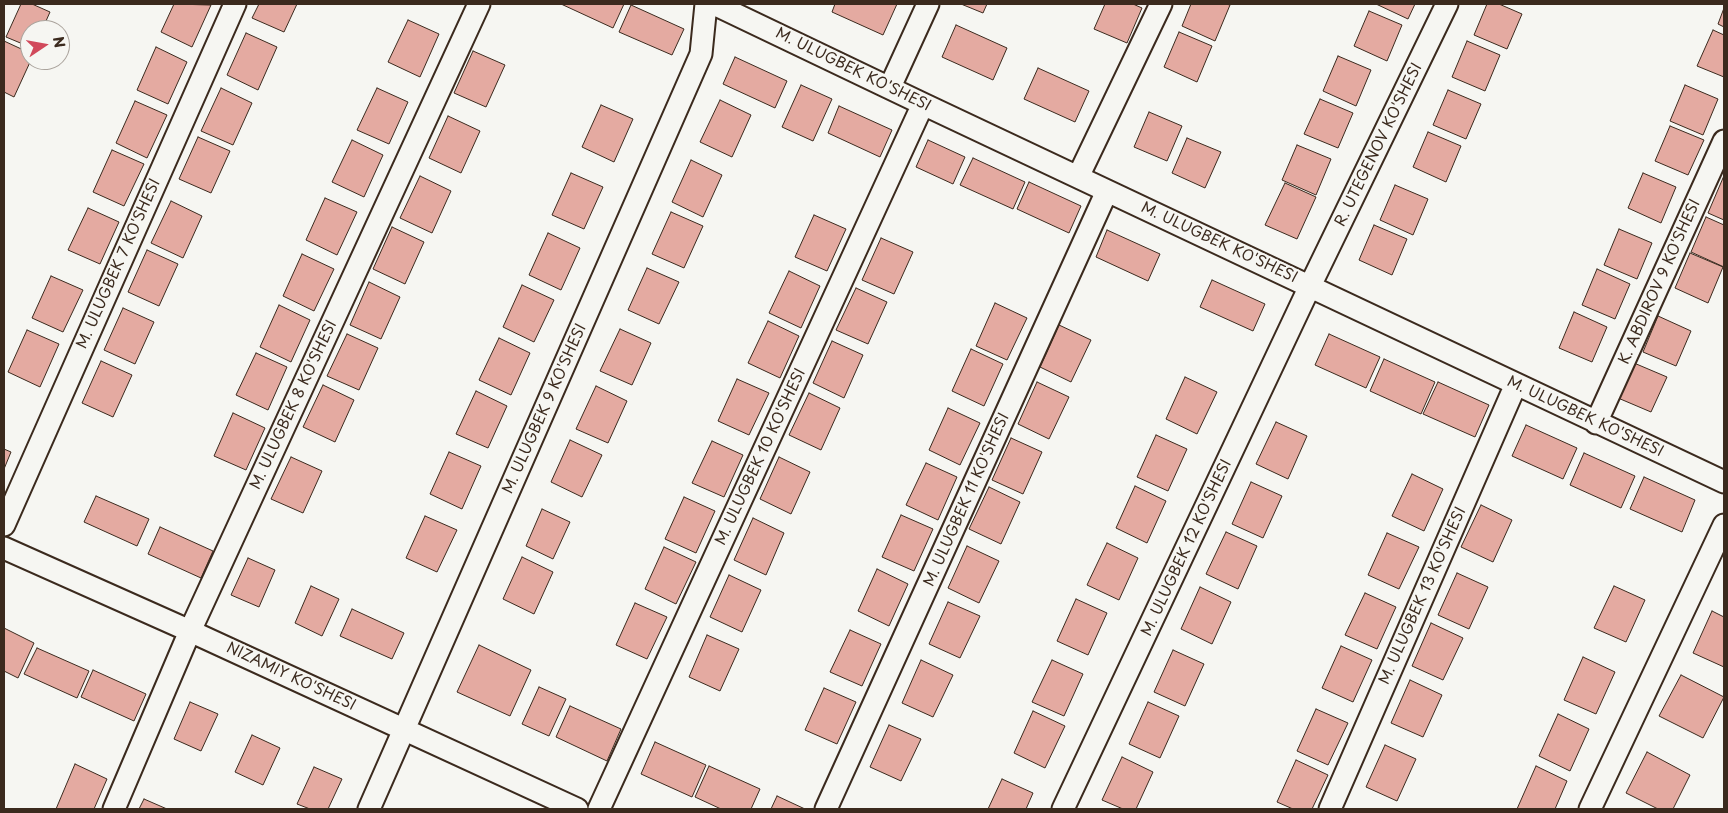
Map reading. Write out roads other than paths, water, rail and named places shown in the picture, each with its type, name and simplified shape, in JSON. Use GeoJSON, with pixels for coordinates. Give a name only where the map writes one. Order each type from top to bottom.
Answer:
{"type":"FeatureCollection","features":[{"type":"Feature","properties":{"kind":"street","name":"M. ULUGBEK 7 KO'SHESI"},"geometry":{"type":"LineString","coordinates":[[4,525],[235,4]]}},
{"type":"Feature","properties":{"kind":"street","name":"M. ULUGBEK 8 KO'SHESI"},"geometry":{"type":"LineString","coordinates":[[114,809],[190,631],[479,4]]}},
{"type":"Feature","properties":{"kind":"street","name":"M. ULUGBEK 9 KO'SHESI"},"geometry":{"type":"LineString","coordinates":[[369,809],[701,54],[706,4]]}},
{"type":"Feature","properties":{"kind":"street","name":"M. ULUGBEK KO'SHESI"},"geometry":{"type":"LineString","coordinates":[[714,4],[1724,482]]}},
{"type":"Feature","properties":{"kind":"street"},"geometry":{"type":"LineString","coordinates":[[890,88],[928,4]]}},
{"type":"Feature","properties":{"kind":"street"},"geometry":{"type":"LineString","coordinates":[[1078,176],[1161,4]]}},
{"type":"Feature","properties":{"kind":"street","name":"R. UTEGENOV KO'SHESI"},"geometry":{"type":"LineString","coordinates":[[1310,286],[1447,4]]}},
{"type":"Feature","properties":{"kind":"street","name":"M. ULUGBEK 10 KO'SHESI"},"geometry":{"type":"LineString","coordinates":[[600,809],[923,104]]}},
{"type":"Feature","properties":{"kind":"street","name":"K. ABDIROV 9 KO'SHESI"},"geometry":{"type":"LineString","coordinates":[[1596,423],[1724,141]]}},
{"type":"Feature","properties":{"kind":"street","name":"M. ULUGBEK 11 KO'SHESI"},"geometry":{"type":"LineString","coordinates":[[826,809],[1107,191]]}},
{"type":"Feature","properties":{"kind":"street","name":"M. ULUGBEK 12 KO'SHESI"},"geometry":{"type":"LineString","coordinates":[[1063,809],[1310,286]]}},
{"type":"Feature","properties":{"kind":"street","name":"M. ULUGBEK 13 KO'SHESI"},"geometry":{"type":"LineString","coordinates":[[1330,809],[1516,384]]}},
{"type":"Feature","properties":{"kind":"street"},"geometry":{"type":"LineString","coordinates":[[1590,809],[1724,525]]}},
{"type":"Feature","properties":{"kind":"street","name":"NIZAMIY KO'SHESI"},"geometry":{"type":"LineString","coordinates":[[4,548],[190,631],[577,809]]}}]}
